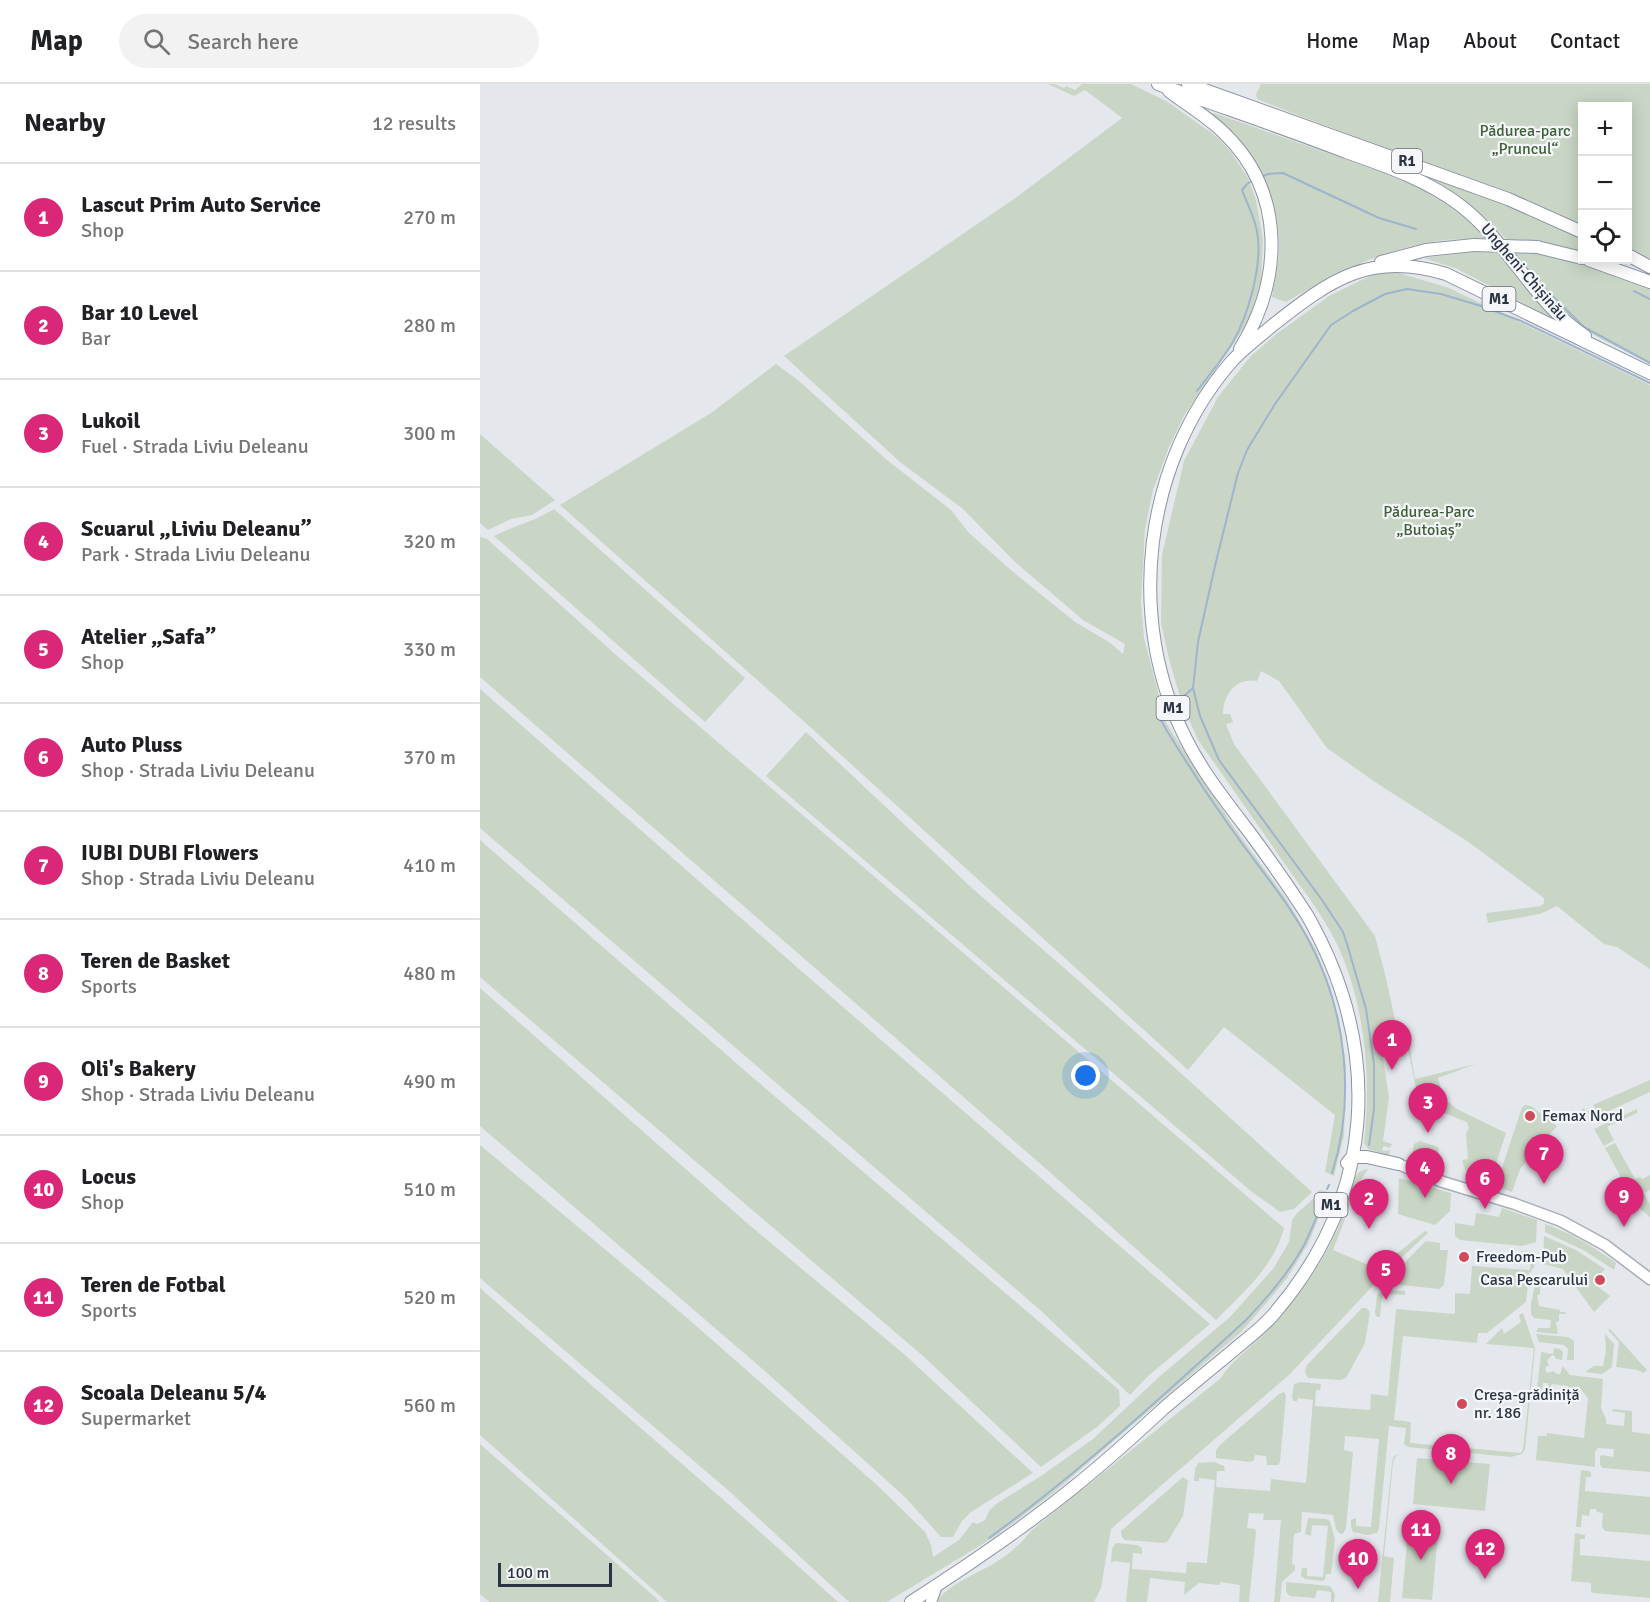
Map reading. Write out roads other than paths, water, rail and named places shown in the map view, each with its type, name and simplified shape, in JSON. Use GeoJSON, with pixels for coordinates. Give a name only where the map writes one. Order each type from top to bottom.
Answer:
{"type":"FeatureCollection","features":[{"type":"Feature","properties":{"kind":"highway","name":"R1"},"geometry":{"type":"LineString","coordinates":[[1188,84],[1226,103]]}},
{"type":"Feature","properties":{"kind":"highway","name":"R1"},"geometry":{"type":"LineString","coordinates":[[1160,85],[1226,103],[1508,199],[1578,230]]}},
{"type":"Feature","properties":{"kind":"highway"},"geometry":{"type":"LineString","coordinates":[[1160,85],[1224,132],[1235,145],[1253,171],[1268,213],[1273,244],[1265,292],[1251,330],[1233,360]]}},
{"type":"Feature","properties":{"kind":"highway","name":"Ungheni-Chișinău"},"geometry":{"type":"LineString","coordinates":[[1226,103],[1400,172],[1439,191],[1459,204],[1489,230],[1554,310],[1575,330],[1622,360]]}},
{"type":"Feature","properties":{"kind":"highway","name":"M1"},"geometry":{"type":"LineString","coordinates":[[1396,1169],[1364,1150],[1359,1143],[1362,1104],[1360,1046],[1351,1025],[1336,975],[1318,935],[1307,915],[1216,789],[1185,737],[1171,703],[1155,646],[1151,609],[1151,570],[1155,525],[1172,463],[1190,423],[1208,394],[1233,360],[1296,307],[1323,289],[1386,259],[1444,247],[1474,245],[1537,247],[1578,257]]}},
{"type":"Feature","properties":{"kind":"highway"},"geometry":{"type":"LineString","coordinates":[[1632,257],[1650,267]]}},
{"type":"Feature","properties":{"kind":"highway"},"geometry":{"type":"LineString","coordinates":[[1599,264],[1650,282]]}},
{"type":"Feature","properties":{"kind":"highway","name":"M1"},"geometry":{"type":"LineString","coordinates":[[1370,267],[1404,265],[1426,267],[1446,274],[1650,374]]}},
{"type":"Feature","properties":{"kind":"highway","name":"M1"},"geometry":{"type":"LineString","coordinates":[[1294,1289],[1315,1257],[1330,1228],[1353,1156],[1350,1147],[1355,1102],[1351,1025]]}},
{"type":"Feature","properties":{"kind":"highway","name":"M1"},"geometry":{"type":"LineString","coordinates":[[1228,1354],[1289,1283],[1313,1246],[1328,1213],[1342,1165],[1349,1124],[1352,1090],[1349,1048],[1351,1025]]}},
{"type":"Feature","properties":{"kind":"highway"},"geometry":{"type":"LineString","coordinates":[[1353,1156],[1396,1169]]}},
{"type":"Feature","properties":{"kind":"highway","name":"M1"},"geometry":{"type":"LineString","coordinates":[[1228,1354],[1276,1305],[1308,1262],[1331,1216],[1346,1166],[1353,1156]]}},
{"type":"Feature","properties":{"kind":"highway","name":"M1"},"geometry":{"type":"LineString","coordinates":[[911,1602],[988,1551],[1073,1487],[1260,1329],[1313,1266],[1335,1226],[1355,1171],[1368,1165],[1396,1169]]}},
{"type":"Feature","properties":{"kind":"main road"},"geometry":{"type":"LineString","coordinates":[[1396,1169],[1515,1204],[1561,1221],[1605,1245],[1650,1279]]}},
{"type":"Feature","properties":{"kind":"main road"},"geometry":{"type":"LineString","coordinates":[[931,1602],[937,1585]]}},
{"type":"Feature","properties":{"kind":"waterway"},"geometry":{"type":"LineString","coordinates":[[1261,177],[1283,173],[1379,218],[1416,229]]}},
{"type":"Feature","properties":{"kind":"waterway"},"geometry":{"type":"LineString","coordinates":[[1197,391],[1233,342],[1244,319],[1252,292],[1257,264],[1258,239],[1254,220],[1242,190],[1252,181]]}},
{"type":"Feature","properties":{"kind":"waterway"},"geometry":{"type":"LineString","coordinates":[[1537,281],[1584,327],[1650,363]]}},
{"type":"Feature","properties":{"kind":"waterway"},"geometry":{"type":"LineString","coordinates":[[1182,698],[1193,688],[1198,642],[1215,566],[1238,473],[1247,450],[1275,404],[1331,325],[1385,294],[1407,289],[1441,294],[1521,321],[1650,383]]}},
{"type":"Feature","properties":{"kind":"waterway"},"geometry":{"type":"LineString","coordinates":[[1634,291],[1650,299]]}},
{"type":"Feature","properties":{"kind":"waterway"},"geometry":{"type":"LineString","coordinates":[[1193,688],[1200,716],[1219,760],[1343,932],[1366,1009],[1374,1064],[1374,1109],[1369,1145]]}},
{"type":"Feature","properties":{"kind":"waterway"},"geometry":{"type":"LineString","coordinates":[[1166,716],[1161,720],[1167,731],[1223,817],[1295,917],[1322,969],[1332,997],[1344,1056],[1344,1115],[1332,1173]]}},
{"type":"Feature","properties":{"kind":"waterway"},"geometry":{"type":"LineString","coordinates":[[1327,1189],[1329,1185]]}},
{"type":"Feature","properties":{"kind":"waterway"},"geometry":{"type":"LineString","coordinates":[[989,1538],[1088,1460],[1246,1320],[1291,1267],[1309,1235],[1324,1200]]}},
{"type":"Feature","properties":{"kind":"place","name":"Lascut Prim Auto Service"},"geometry":{"type":"Point","coordinates":[1392,1070]}},
{"type":"Feature","properties":{"kind":"place","name":"Femax Nord"},"geometry":{"type":"Point","coordinates":[1530,1116]}},
{"type":"Feature","properties":{"kind":"place","name":"Lukoil"},"geometry":{"type":"Point","coordinates":[1428,1133]}},
{"type":"Feature","properties":{"kind":"place","name":"IUBI DUBI Flowers"},"geometry":{"type":"Point","coordinates":[1544,1184]}},
{"type":"Feature","properties":{"kind":"place","name":"Scuarul „Liviu Deleanu”"},"geometry":{"type":"Point","coordinates":[1425,1198]}},
{"type":"Feature","properties":{"kind":"place","name":"Auto Pluss"},"geometry":{"type":"Point","coordinates":[1485,1209]}},
{"type":"Feature","properties":{"kind":"place","name":"Oli's Bakery"},"geometry":{"type":"Point","coordinates":[1624,1227]}},
{"type":"Feature","properties":{"kind":"place","name":"Bar 10 Level"},"geometry":{"type":"Point","coordinates":[1369,1229]}},
{"type":"Feature","properties":{"kind":"place","name":"Freedom-Pub"},"geometry":{"type":"Point","coordinates":[1464,1257]}},
{"type":"Feature","properties":{"kind":"place","name":"Casa Pescarului"},"geometry":{"type":"Point","coordinates":[1600,1280]}},
{"type":"Feature","properties":{"kind":"place","name":"Atelier „Safa”"},"geometry":{"type":"Point","coordinates":[1386,1300]}},
{"type":"Feature","properties":{"kind":"place","name":"Creșa-grădiniță nr. 186"},"geometry":{"type":"Point","coordinates":[1462,1404]}},
{"type":"Feature","properties":{"kind":"place","name":"Teren de Basket"},"geometry":{"type":"Point","coordinates":[1451,1484]}},
{"type":"Feature","properties":{"kind":"place","name":"Teren de Fotbal"},"geometry":{"type":"Point","coordinates":[1421,1560]}},
{"type":"Feature","properties":{"kind":"place","name":"Scoala Deleanu 5/4"},"geometry":{"type":"Point","coordinates":[1485,1579]}},
{"type":"Feature","properties":{"kind":"place","name":"Locus"},"geometry":{"type":"Point","coordinates":[1358,1589]}},
{"type":"Feature","properties":{"kind":"park label","name":"Pădurea-parc „Pruncul“"},"geometry":{"type":"Point","coordinates":[1525,140]}},
{"type":"Feature","properties":{"kind":"park label","name":"Pădurea-Parc „Butoiaș”"},"geometry":{"type":"Point","coordinates":[1429,521]}}]}
